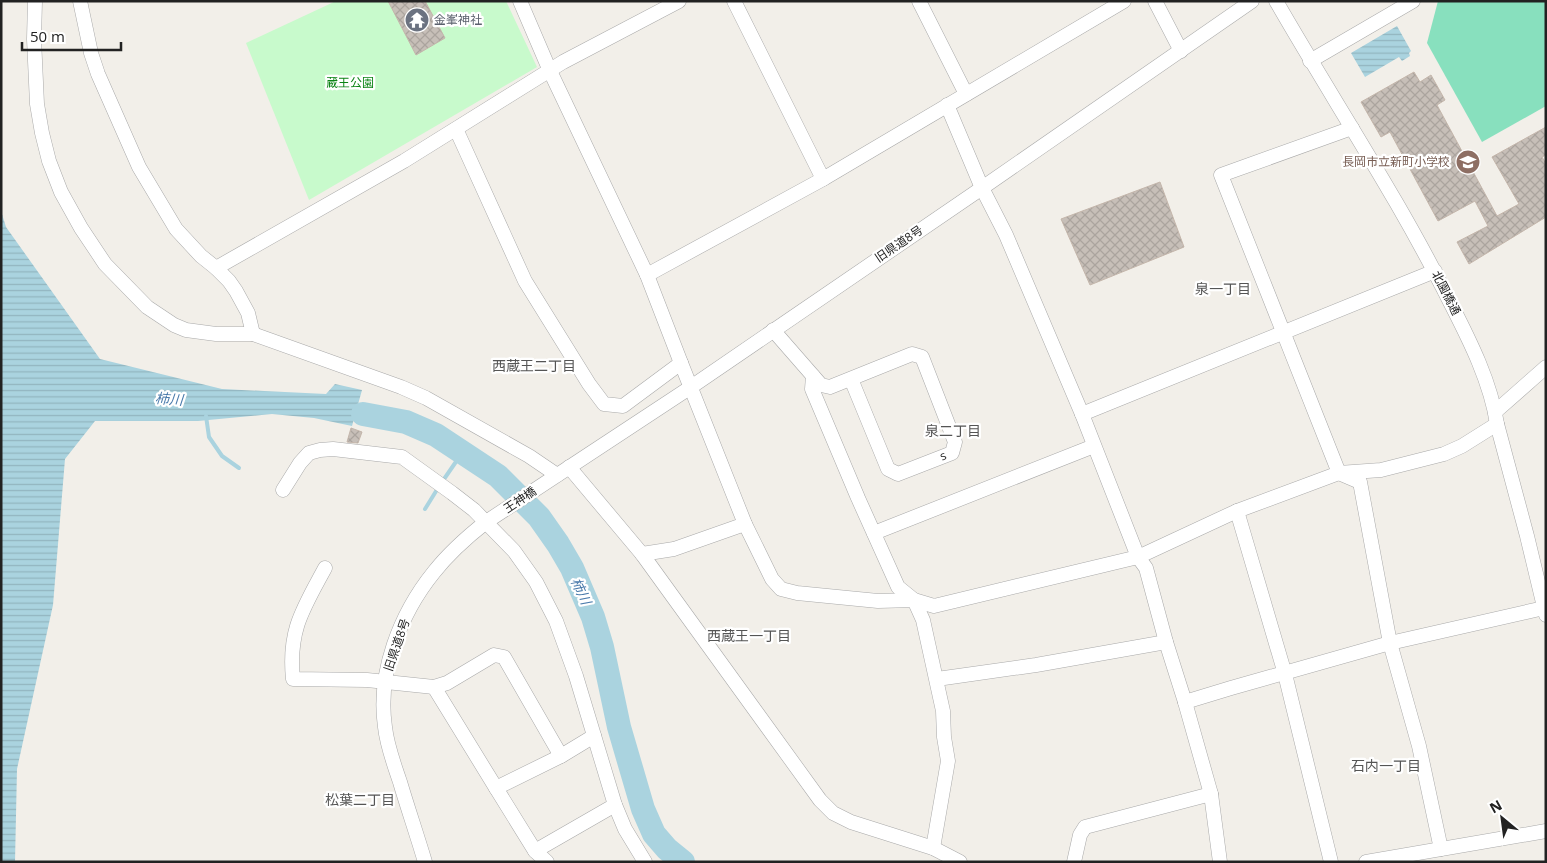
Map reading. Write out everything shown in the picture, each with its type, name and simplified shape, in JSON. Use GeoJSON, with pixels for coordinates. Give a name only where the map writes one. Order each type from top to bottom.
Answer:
{"type":"FeatureCollection","features":[{"type":"Feature","properties":{"kind":"street"},"geometry":{"type":"LineString","coordinates":[[35,1],[34,40],[37,104],[49,161],[61,192],[81,228],[105,264],[147,307],[174,325],[186,330],[202,333],[253,334],[426,398],[530,456],[551,479]]}},
{"type":"Feature","properties":{"kind":"street"},"geometry":{"type":"LineString","coordinates":[[80,1],[91,53],[139,168],[176,228],[201,256],[229,280],[248,313],[253,334]]}},
{"type":"Feature","properties":{"kind":"street"},"geometry":{"type":"LineString","coordinates":[[520,1],[550,71],[647,275],[745,524],[769,572],[780,589],[797,593],[878,601],[914,600],[934,606],[1138,557],[1237,511],[1339,473],[1381,470],[1444,454],[1462,446],[1496,418],[1546,367]]}},
{"type":"Feature","properties":{"kind":"street"},"geometry":{"type":"LineString","coordinates":[[216,268],[316,212],[456,129],[563,62],[679,1]]}},
{"type":"Feature","properties":{"kind":"street"},"geometry":{"type":"LineString","coordinates":[[734,1],[823,178]]}},
{"type":"Feature","properties":{"kind":"street"},"geometry":{"type":"LineString","coordinates":[[919,1],[966,94]]}},
{"type":"Feature","properties":{"kind":"street"},"geometry":{"type":"LineString","coordinates":[[647,275],[823,178],[1124,1]]}},
{"type":"Feature","properties":{"kind":"street"},"geometry":{"type":"LineString","coordinates":[[1156,1],[1181,51]]}},
{"type":"Feature","properties":{"kind":"street","name":"旧県道8号"},"geometry":{"type":"LineString","coordinates":[[551,479],[691,387],[1252,1]]}},
{"type":"Feature","properties":{"kind":"street","name":"北園橋通"},"geometry":{"type":"LineString","coordinates":[[1276,1],[1435,271],[1475,352],[1496,418],[1528,536],[1545,611]]}},
{"type":"Feature","properties":{"kind":"street"},"geometry":{"type":"LineString","coordinates":[[1310,61],[1413,1]]}},
{"type":"Feature","properties":{"kind":"street"},"geometry":{"type":"LineString","coordinates":[[947,105],[982,188],[1006,235],[1082,414],[1138,557],[1146,568],[1211,794],[1220,862]]}},
{"type":"Feature","properties":{"kind":"street"},"geometry":{"type":"LineString","coordinates":[[1352,128],[1221,175],[1339,473],[1360,482],[1390,643],[1419,746],[1441,850]]}},
{"type":"Feature","properties":{"kind":"street"},"geometry":{"type":"LineString","coordinates":[[456,129],[525,281],[589,384],[604,404],[622,406],[681,363]]}},
{"type":"Feature","properties":{"kind":"street"},"geometry":{"type":"LineString","coordinates":[[1082,414],[1435,271]]}},
{"type":"Feature","properties":{"kind":"street","name":"s"},"geometry":{"type":"LineString","coordinates":[[773,330],[821,385],[830,387],[912,354],[922,357],[955,442],[952,453],[898,474],[888,469],[851,379]]}},
{"type":"Feature","properties":{"kind":"street"},"geometry":{"type":"LineString","coordinates":[[813,376],[812,389],[898,587],[914,600],[923,620],[942,710],[948,761],[933,848]]}},
{"type":"Feature","properties":{"kind":"street"},"geometry":{"type":"LineString","coordinates":[[874,533],[1094,446]]}},
{"type":"Feature","properties":{"kind":"street"},"geometry":{"type":"LineString","coordinates":[[283,490],[300,463],[309,453],[320,450],[333,450],[402,457],[490,520],[519,556],[536,582],[556,621],[576,676],[615,805],[625,829],[645,862]]}},
{"type":"Feature","properties":{"kind":"street"},"geometry":{"type":"LineString","coordinates":[[569,467],[642,554],[820,800],[833,814],[851,822],[933,848],[960,862]]}},
{"type":"Feature","properties":{"kind":"street","name":"王神橋"},"geometry":{"type":"LineString","coordinates":[[490,520],[551,479]]}},
{"type":"Feature","properties":{"kind":"street"},"geometry":{"type":"LineString","coordinates":[[1237,511],[1285,674],[1331,862]]}},
{"type":"Feature","properties":{"kind":"street","name":"旧県道8号"},"geometry":{"type":"LineString","coordinates":[[425,862],[389,750],[384,728],[385,682],[392,650],[409,609],[425,583],[466,538],[490,520]]}},
{"type":"Feature","properties":{"kind":"street"},"geometry":{"type":"LineString","coordinates":[[642,554],[674,549],[745,524]]}},
{"type":"Feature","properties":{"kind":"street"},"geometry":{"type":"LineString","coordinates":[[325,568],[300,614],[292,647],[293,678],[368,680],[434,687],[447,683],[494,655],[504,657],[562,756]]}},
{"type":"Feature","properties":{"kind":"street"},"geometry":{"type":"LineString","coordinates":[[1186,702],[1390,643],[1545,611]]}},
{"type":"Feature","properties":{"kind":"street"},"geometry":{"type":"LineString","coordinates":[[936,679],[1036,665],[1166,642]]}},
{"type":"Feature","properties":{"kind":"street"},"geometry":{"type":"LineString","coordinates":[[434,687],[535,851],[547,862]]}},
{"type":"Feature","properties":{"kind":"street"},"geometry":{"type":"LineString","coordinates":[[496,788],[562,756],[594,736]]}},
{"type":"Feature","properties":{"kind":"street"},"geometry":{"type":"LineString","coordinates":[[1074,862],[1080,835],[1085,827],[1211,794]]}},
{"type":"Feature","properties":{"kind":"street"},"geometry":{"type":"LineString","coordinates":[[535,851],[615,805]]}},
{"type":"Feature","properties":{"kind":"street"},"geometry":{"type":"LineString","coordinates":[[1366,862],[1546,830]]}},
{"type":"Feature","properties":{"kind":"green space","name":"蔵王公園"},"geometry":{"type":"Polygon","coordinates":[[[336,1],[506,1],[537,67],[309,200],[246,43],[336,1]]]}},
{"type":"Feature","properties":{"kind":"green space"},"geometry":{"type":"Polygon","coordinates":[[[1438,1],[1546,1],[1546,106],[1482,142],[1427,43],[1438,1]]]}},
{"type":"Feature","properties":{"kind":"water"},"geometry":{"type":"Polygon","coordinates":[[[1397,26],[1411,51],[1409,53],[1410,56],[1402,61],[1399,57],[1365,77],[1351,53],[1397,26]]]}},
{"type":"Feature","properties":{"kind":"water"},"geometry":{"type":"Polygon","coordinates":[[[1,211],[6,227],[100,359],[222,389],[326,394],[335,384],[362,390],[352,426],[314,418],[272,414],[198,421],[95,421],[65,459],[53,605],[17,769],[15,862],[1,862],[1,211]]]}},
{"type":"Feature","properties":{"kind":"building","name":"金峯神社"},"geometry":{"type":"Polygon","coordinates":[[[388,1],[425,1],[445,38],[416,55],[388,1]]]}},
{"type":"Feature","properties":{"kind":"building"},"geometry":{"type":"Polygon","coordinates":[[[1414,72],[1420,82],[1431,75],[1445,100],[1437,105],[1497,216],[1519,204],[1492,157],[1546,127],[1546,155],[1542,157],[1546,164],[1546,217],[1469,264],[1457,242],[1488,226],[1475,201],[1438,221],[1390,132],[1381,137],[1361,102],[1414,72]]]}},
{"type":"Feature","properties":{"kind":"building"},"geometry":{"type":"Polygon","coordinates":[[[1160,182],[1184,247],[1090,285],[1061,219],[1160,182]]]}},
{"type":"Feature","properties":{"kind":"building"},"geometry":{"type":"Polygon","coordinates":[[[351,428],[362,432],[358,443],[347,442],[351,428]]]}},
{"type":"Feature","properties":{"kind":"waterway","name":"柿川"},"geometry":{"type":"LineString","coordinates":[[363,414],[406,422],[436,435],[498,476],[539,517],[572,568],[593,617],[602,647],[619,727],[643,809],[654,834],[667,849],[683,862]]}},
{"type":"Feature","properties":{"kind":"waterway"},"geometry":{"type":"LineString","coordinates":[[206,416],[209,437],[222,456],[239,468]]}},
{"type":"Feature","properties":{"kind":"waterway"},"geometry":{"type":"LineString","coordinates":[[442,482],[462,453]]}},
{"type":"Feature","properties":{"kind":"waterway"},"geometry":{"type":"LineString","coordinates":[[425,509],[438,488]]}},
{"type":"Feature","properties":{"kind":"place","name":"金峯神社"},"geometry":{"type":"Point","coordinates":[417,20]}},
{"type":"Feature","properties":{"kind":"place","name":"長岡市立新町小学校"},"geometry":{"type":"Point","coordinates":[1468,162]}},
{"type":"Feature","properties":{"kind":"district","name":"泉一丁目"},"geometry":{"type":"Point","coordinates":[1223,289]}},
{"type":"Feature","properties":{"kind":"district","name":"西蔵王二丁目"},"geometry":{"type":"Point","coordinates":[534,366]}},
{"type":"Feature","properties":{"kind":"district","name":"泉二丁目"},"geometry":{"type":"Point","coordinates":[953,431]}},
{"type":"Feature","properties":{"kind":"district","name":"西蔵王一丁目"},"geometry":{"type":"Point","coordinates":[749,636]}},
{"type":"Feature","properties":{"kind":"district","name":"石内一丁目"},"geometry":{"type":"Point","coordinates":[1386,766]}},
{"type":"Feature","properties":{"kind":"district","name":"松葉二丁目"},"geometry":{"type":"Point","coordinates":[360,800]}}]}
